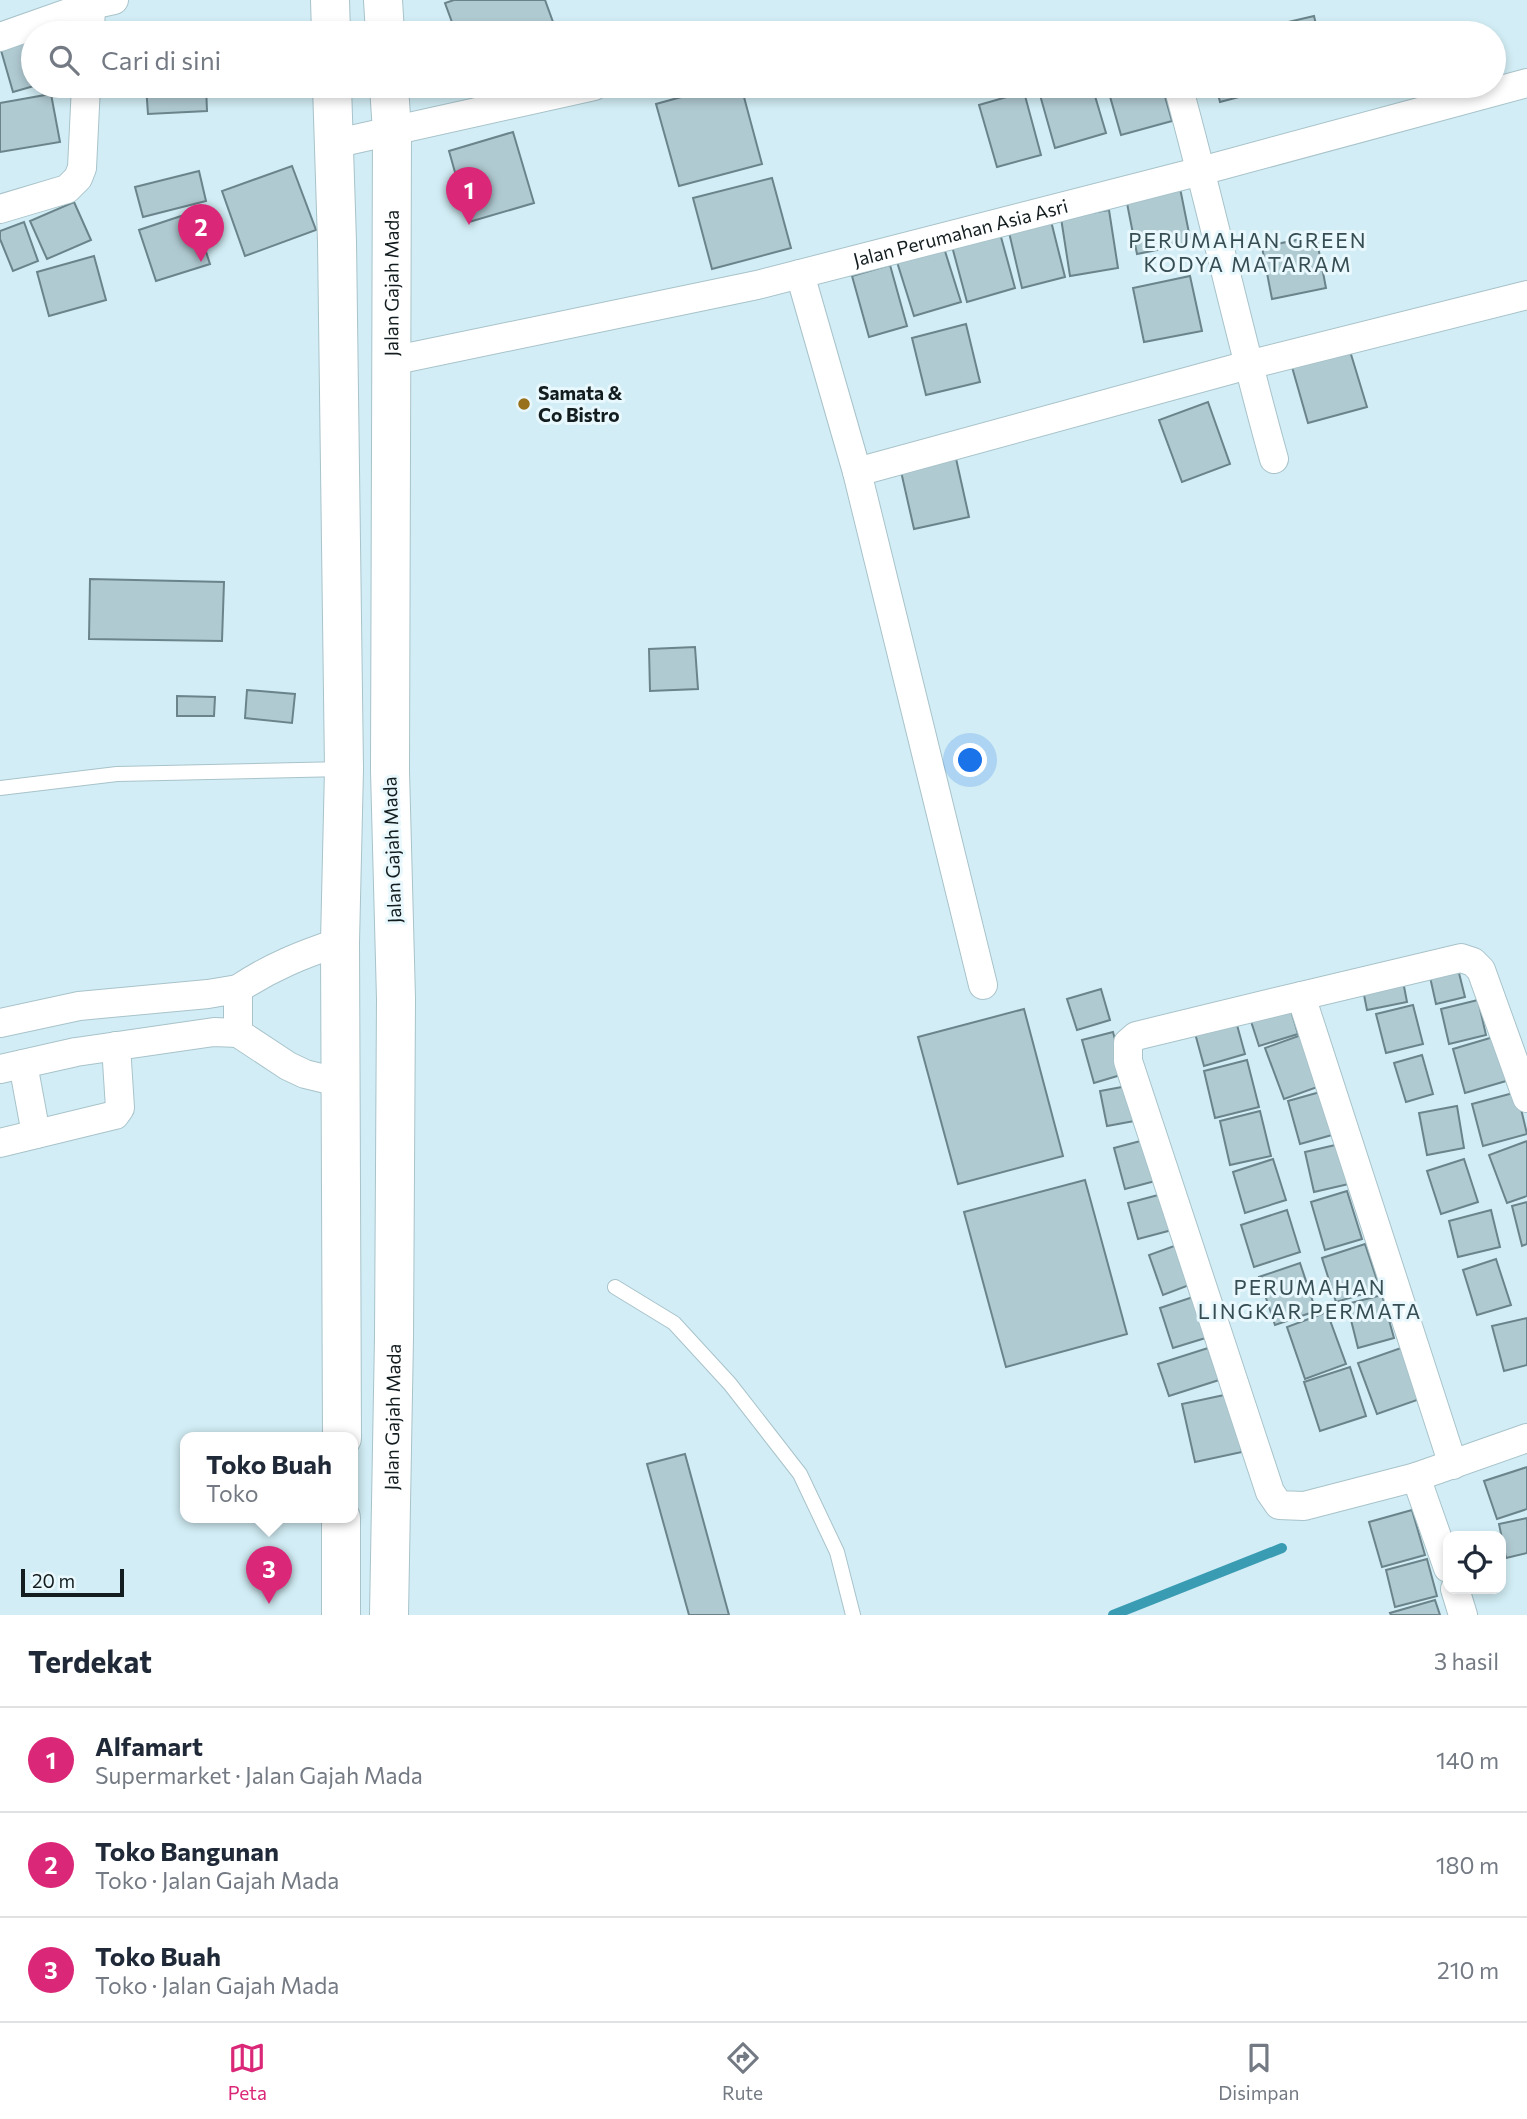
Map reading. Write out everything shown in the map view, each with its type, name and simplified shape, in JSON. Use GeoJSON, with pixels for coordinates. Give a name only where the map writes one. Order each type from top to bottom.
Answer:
{"type":"FeatureCollection","features":[{"type":"Feature","properties":{"kind":"main road"},"geometry":{"type":"LineString","coordinates":[[330,0],[331,21]]}},
{"type":"Feature","properties":{"kind":"main road"},"geometry":{"type":"LineString","coordinates":[[383,0],[384,21]]}},
{"type":"Feature","properties":{"kind":"main road"},"geometry":{"type":"LineString","coordinates":[[332,98],[337,256],[344,769],[340,942],[342,1432]]}},
{"type":"Feature","properties":{"kind":"main road","name":"Jalan Gajah Mada"},"geometry":{"type":"LineString","coordinates":[[389,1615],[396,999],[390,771],[392,132],[390,98]]}},
{"type":"Feature","properties":{"kind":"main road"},"geometry":{"type":"LineString","coordinates":[[342,1000],[396,999]]}},
{"type":"Feature","properties":{"kind":"main road"},"geometry":{"type":"LineString","coordinates":[[341,1523],[341,1615]]}},
{"type":"Feature","properties":{"kind":"street"},"geometry":{"type":"LineString","coordinates":[[94,21],[103,2]]}},
{"type":"Feature","properties":{"kind":"street"},"geometry":{"type":"LineString","coordinates":[[47,21],[103,2]]}},
{"type":"Feature","properties":{"kind":"street"},"geometry":{"type":"LineString","coordinates":[[0,37],[21,30]]}},
{"type":"Feature","properties":{"kind":"street","name":"Jalan Perumahan Asia Asri"},"geometry":{"type":"LineString","coordinates":[[1506,89],[1527,83]]}},
{"type":"Feature","properties":{"kind":"street"},"geometry":{"type":"LineString","coordinates":[[0,209],[67,189],[78,178],[82,168],[85,98]]}},
{"type":"Feature","properties":{"kind":"street"},"geometry":{"type":"LineString","coordinates":[[332,144],[541,98]]}},
{"type":"Feature","properties":{"kind":"street"},"geometry":{"type":"LineString","coordinates":[[1181,98],[1274,458]]}},
{"type":"Feature","properties":{"kind":"street","name":"Jalan Perumahan Asia Asri"},"geometry":{"type":"LineString","coordinates":[[391,361],[757,285],[1202,171],[1472,98]]}},
{"type":"Feature","properties":{"kind":"street"},"geometry":{"type":"LineString","coordinates":[[800,274],[857,472],[982,985]]}},
{"type":"Feature","properties":{"kind":"street"},"geometry":{"type":"LineString","coordinates":[[857,472],[1248,365],[1527,295]]}},
{"type":"Feature","properties":{"kind":"street"},"geometry":{"type":"LineString","coordinates":[[0,1023],[79,1006],[208,995],[238,989],[270,968],[295,956],[340,942]]}},
{"type":"Feature","properties":{"kind":"street"},"geometry":{"type":"LineString","coordinates":[[1527,1098],[1481,970],[1473,962],[1461,958],[1136,1036],[1128,1044],[1128,1061],[1264,1477],[1279,1505],[1304,1506],[1416,1477],[1527,1438]]}},
{"type":"Feature","properties":{"kind":"street"},"geometry":{"type":"LineString","coordinates":[[238,989],[238,1033]]}},
{"type":"Feature","properties":{"kind":"street"},"geometry":{"type":"LineString","coordinates":[[1301,996],[1453,1465]]}},
{"type":"Feature","properties":{"kind":"street"},"geometry":{"type":"LineString","coordinates":[[36,1135],[11,1066],[76,1052],[214,1032],[238,1033],[288,1066],[305,1074],[342,1083]]}},
{"type":"Feature","properties":{"kind":"street"},"geometry":{"type":"LineString","coordinates":[[0,1143],[115,1115],[120,1108],[116,1046]]}},
{"type":"Feature","properties":{"kind":"street"},"geometry":{"type":"LineString","coordinates":[[1416,1477],[1443,1554]]}},
{"type":"Feature","properties":{"kind":"street"},"geometry":{"type":"LineString","coordinates":[[1457,1594],[1463,1615]]}},
{"type":"Feature","properties":{"kind":"lane"},"geometry":{"type":"LineString","coordinates":[[0,788],[117,774],[344,769]]}},
{"type":"Feature","properties":{"kind":"lane"},"geometry":{"type":"LineString","coordinates":[[615,1287],[674,1323],[730,1384],[800,1474],[837,1552],[853,1615]]}},
{"type":"Feature","properties":{"kind":"building"},"geometry":{"type":"Polygon","coordinates":[[[454,0],[545,0],[553,21],[452,21],[445,3],[454,0]]]}},
{"type":"Feature","properties":{"kind":"building"},"geometry":{"type":"Polygon","coordinates":[[[1314,16],[1315,21],[1292,21],[1314,16]]]}},
{"type":"Feature","properties":{"kind":"building"},"geometry":{"type":"Polygon","coordinates":[[[21,41],[21,90],[13,92],[0,47],[21,41]]]}},
{"type":"Feature","properties":{"kind":"building"},"geometry":{"type":"Polygon","coordinates":[[[28,98],[52,98],[60,142],[0,152],[0,103],[28,98]]]}},
{"type":"Feature","properties":{"kind":"building"},"geometry":{"type":"Polygon","coordinates":[[[147,98],[206,98],[207,111],[148,114],[147,98]]]}},
{"type":"Feature","properties":{"kind":"building"},"geometry":{"type":"Polygon","coordinates":[[[678,98],[744,98],[762,164],[679,186],[656,104],[678,98]]]}},
{"type":"Feature","properties":{"kind":"building"},"geometry":{"type":"Polygon","coordinates":[[[1003,98],[1026,98],[1041,155],[997,167],[979,105],[1003,98]]]}},
{"type":"Feature","properties":{"kind":"building"},"geometry":{"type":"Polygon","coordinates":[[[1041,98],[1096,98],[1106,133],[1055,148],[1041,98]]]}},
{"type":"Feature","properties":{"kind":"building"},"geometry":{"type":"Polygon","coordinates":[[[1110,98],[1165,98],[1172,121],[1121,135],[1110,98]]]}},
{"type":"Feature","properties":{"kind":"building"},"geometry":{"type":"Polygon","coordinates":[[[1219,98],[1235,98],[1220,102],[1219,98]]]}},
{"type":"Feature","properties":{"kind":"building"},"geometry":{"type":"Polygon","coordinates":[[[513,132],[534,203],[469,222],[449,151],[513,132]]]}},
{"type":"Feature","properties":{"kind":"building"},"geometry":{"type":"Polygon","coordinates":[[[292,166],[316,230],[245,256],[222,191],[292,166]]]}},
{"type":"Feature","properties":{"kind":"building"},"geometry":{"type":"Polygon","coordinates":[[[199,171],[206,201],[143,217],[135,187],[199,171]]]}},
{"type":"Feature","properties":{"kind":"building"},"geometry":{"type":"Polygon","coordinates":[[[772,178],[791,248],[712,269],[693,198],[772,178]]]}},
{"type":"Feature","properties":{"kind":"building"},"geometry":{"type":"Polygon","coordinates":[[[1179,183],[1191,243],[1137,254],[1125,193],[1179,183]]]}},
{"type":"Feature","properties":{"kind":"building"},"geometry":{"type":"Polygon","coordinates":[[[74,202],[91,240],[47,259],[30,221],[74,202]]]}},
{"type":"Feature","properties":{"kind":"building"},"geometry":{"type":"Polygon","coordinates":[[[1109,210],[1118,268],[1070,276],[1061,218],[1109,210]]]}},
{"type":"Feature","properties":{"kind":"building"},"geometry":{"type":"Polygon","coordinates":[[[193,212],[210,264],[156,281],[139,230],[193,212]]]}},
{"type":"Feature","properties":{"kind":"building"},"geometry":{"type":"Polygon","coordinates":[[[1050,217],[1065,277],[1022,288],[1008,228],[1050,217]]]}},
{"type":"Feature","properties":{"kind":"building"},"geometry":{"type":"Polygon","coordinates":[[[24,222],[38,261],[13,271],[0,239],[0,231],[24,222]]]}},
{"type":"Feature","properties":{"kind":"building"},"geometry":{"type":"Polygon","coordinates":[[[998,226],[1015,288],[967,302],[950,239],[998,226]]]}},
{"type":"Feature","properties":{"kind":"building"},"geometry":{"type":"Polygon","coordinates":[[[1316,236],[1326,288],[1272,299],[1262,247],[1316,236]]]}},
{"type":"Feature","properties":{"kind":"building"},"geometry":{"type":"Polygon","coordinates":[[[944,248],[961,302],[914,316],[897,262],[944,248]]]}},
{"type":"Feature","properties":{"kind":"building"},"geometry":{"type":"Polygon","coordinates":[[[94,256],[106,300],[49,316],[37,272],[94,256]]]}},
{"type":"Feature","properties":{"kind":"building"},"geometry":{"type":"Polygon","coordinates":[[[890,265],[907,326],[869,337],[852,276],[890,265]]]}},
{"type":"Feature","properties":{"kind":"building"},"geometry":{"type":"Polygon","coordinates":[[[1190,276],[1202,331],[1144,342],[1133,288],[1190,276]]]}},
{"type":"Feature","properties":{"kind":"building"},"geometry":{"type":"Polygon","coordinates":[[[966,324],[980,382],[926,395],[912,338],[966,324]]]}},
{"type":"Feature","properties":{"kind":"building"},"geometry":{"type":"Polygon","coordinates":[[[1350,351],[1367,407],[1308,423],[1292,367],[1350,351]]]}},
{"type":"Feature","properties":{"kind":"building"},"geometry":{"type":"Polygon","coordinates":[[[1208,402],[1230,464],[1182,482],[1159,420],[1208,402]]]}},
{"type":"Feature","properties":{"kind":"building"},"geometry":{"type":"Polygon","coordinates":[[[955,454],[969,517],[914,529],[900,467],[955,454]]]}},
{"type":"Feature","properties":{"kind":"building"},"geometry":{"type":"Polygon","coordinates":[[[90,579],[224,582],[222,641],[89,639],[90,579]]]}},
{"type":"Feature","properties":{"kind":"building"},"geometry":{"type":"Polygon","coordinates":[[[695,647],[698,689],[650,691],[649,649],[695,647]]]}},
{"type":"Feature","properties":{"kind":"building"},"geometry":{"type":"Polygon","coordinates":[[[247,690],[295,694],[292,723],[245,718],[247,690]]]}},
{"type":"Feature","properties":{"kind":"building"},"geometry":{"type":"Polygon","coordinates":[[[177,696],[215,697],[214,716],[177,716],[177,696]]]}},
{"type":"Feature","properties":{"kind":"building"},"geometry":{"type":"Polygon","coordinates":[[[1456,961],[1465,997],[1436,1004],[1428,968],[1456,961]]]}},
{"type":"Feature","properties":{"kind":"building"},"geometry":{"type":"Polygon","coordinates":[[[1402,976],[1407,1002],[1367,1010],[1362,985],[1402,976]]]}},
{"type":"Feature","properties":{"kind":"building"},"geometry":{"type":"Polygon","coordinates":[[[1101,989],[1110,1020],[1077,1030],[1067,999],[1101,989]]]}},
{"type":"Feature","properties":{"kind":"building"},"geometry":{"type":"Polygon","coordinates":[[[1288,1000],[1298,1034],[1259,1046],[1248,1012],[1288,1000]]]}},
{"type":"Feature","properties":{"kind":"building"},"geometry":{"type":"Polygon","coordinates":[[[1478,1000],[1486,1035],[1449,1044],[1441,1009],[1478,1000]]]}},
{"type":"Feature","properties":{"kind":"building"},"geometry":{"type":"Polygon","coordinates":[[[1413,1005],[1423,1044],[1386,1053],[1376,1014],[1413,1005]]]}},
{"type":"Feature","properties":{"kind":"building"},"geometry":{"type":"Polygon","coordinates":[[[1024,1009],[1063,1156],[958,1184],[918,1037],[1024,1009]]]}},
{"type":"Feature","properties":{"kind":"building"},"geometry":{"type":"Polygon","coordinates":[[[1234,1014],[1245,1054],[1204,1066],[1193,1026],[1234,1014]]]}},
{"type":"Feature","properties":{"kind":"building"},"geometry":{"type":"Polygon","coordinates":[[[1113,1032],[1124,1074],[1094,1083],[1082,1040],[1113,1032]]]}},
{"type":"Feature","properties":{"kind":"building"},"geometry":{"type":"Polygon","coordinates":[[[1304,1034],[1323,1085],[1284,1099],[1265,1048],[1304,1034]]]}},
{"type":"Feature","properties":{"kind":"building"},"geometry":{"type":"Polygon","coordinates":[[[1500,1035],[1513,1079],[1465,1093],[1453,1049],[1500,1035]]]}},
{"type":"Feature","properties":{"kind":"building"},"geometry":{"type":"Polygon","coordinates":[[[1422,1055],[1433,1094],[1406,1102],[1394,1063],[1422,1055]]]}},
{"type":"Feature","properties":{"kind":"building"},"geometry":{"type":"Polygon","coordinates":[[[1247,1060],[1259,1107],[1215,1118],[1204,1071],[1247,1060]]]}},
{"type":"Feature","properties":{"kind":"building"},"geometry":{"type":"Polygon","coordinates":[[[1133,1085],[1140,1120],[1107,1126],[1100,1091],[1133,1085]]]}},
{"type":"Feature","properties":{"kind":"building"},"geometry":{"type":"Polygon","coordinates":[[[1320,1092],[1332,1135],[1300,1144],[1288,1101],[1320,1092]]]}},
{"type":"Feature","properties":{"kind":"building"},"geometry":{"type":"Polygon","coordinates":[[[1517,1092],[1527,1134],[1483,1146],[1472,1104],[1517,1092]]]}},
{"type":"Feature","properties":{"kind":"building"},"geometry":{"type":"Polygon","coordinates":[[[1457,1106],[1464,1148],[1427,1155],[1419,1113],[1457,1106]]]}},
{"type":"Feature","properties":{"kind":"building"},"geometry":{"type":"Polygon","coordinates":[[[1260,1111],[1271,1156],[1230,1165],[1220,1121],[1260,1111]]]}},
{"type":"Feature","properties":{"kind":"building"},"geometry":{"type":"Polygon","coordinates":[[[1148,1139],[1159,1180],[1125,1189],[1114,1148],[1148,1139]]]}},
{"type":"Feature","properties":{"kind":"building"},"geometry":{"type":"Polygon","coordinates":[[[1527,1141],[1527,1196],[1507,1203],[1489,1155],[1527,1141]]]}},
{"type":"Feature","properties":{"kind":"building"},"geometry":{"type":"Polygon","coordinates":[[[1344,1143],[1353,1183],[1314,1192],[1305,1152],[1344,1143]]]}},
{"type":"Feature","properties":{"kind":"building"},"geometry":{"type":"Polygon","coordinates":[[[1273,1159],[1286,1200],[1245,1213],[1233,1172],[1273,1159]]]}},
{"type":"Feature","properties":{"kind":"building"},"geometry":{"type":"Polygon","coordinates":[[[1464,1159],[1478,1202],[1441,1214],[1427,1171],[1464,1159]]]}},
{"type":"Feature","properties":{"kind":"building"},"geometry":{"type":"Polygon","coordinates":[[[1085,1180],[1127,1334],[1006,1367],[964,1212],[1085,1180]]]}},
{"type":"Feature","properties":{"kind":"building"},"geometry":{"type":"Polygon","coordinates":[[[1347,1191],[1362,1239],[1325,1250],[1311,1202],[1347,1191]]]}},
{"type":"Feature","properties":{"kind":"building"},"geometry":{"type":"Polygon","coordinates":[[[1162,1194],[1172,1230],[1138,1239],[1128,1203],[1162,1194]]]}},
{"type":"Feature","properties":{"kind":"building"},"geometry":{"type":"Polygon","coordinates":[[[1527,1202],[1527,1244],[1522,1246],[1512,1206],[1527,1202]]]}},
{"type":"Feature","properties":{"kind":"building"},"geometry":{"type":"Polygon","coordinates":[[[1287,1210],[1300,1252],[1254,1267],[1241,1225],[1287,1210]]]}},
{"type":"Feature","properties":{"kind":"building"},"geometry":{"type":"Polygon","coordinates":[[[1491,1210],[1500,1247],[1458,1257],[1449,1221],[1491,1210]]]}},
{"type":"Feature","properties":{"kind":"building"},"geometry":{"type":"Polygon","coordinates":[[[1365,1244],[1380,1289],[1336,1302],[1322,1258],[1365,1244]]]}},
{"type":"Feature","properties":{"kind":"building"},"geometry":{"type":"Polygon","coordinates":[[[1177,1245],[1192,1284],[1163,1295],[1149,1255],[1177,1245]]]}},
{"type":"Feature","properties":{"kind":"building"},"geometry":{"type":"Polygon","coordinates":[[[1496,1259],[1511,1305],[1477,1315],[1463,1270],[1496,1259]]]}},
{"type":"Feature","properties":{"kind":"building"},"geometry":{"type":"Polygon","coordinates":[[[1300,1263],[1316,1311],[1275,1325],[1259,1277],[1300,1263]]]}},
{"type":"Feature","properties":{"kind":"building"},"geometry":{"type":"Polygon","coordinates":[[[1199,1295],[1212,1336],[1173,1348],[1160,1308],[1199,1295]]]}},
{"type":"Feature","properties":{"kind":"building"},"geometry":{"type":"Polygon","coordinates":[[[1382,1295],[1394,1338],[1358,1348],[1347,1304],[1382,1295]]]}},
{"type":"Feature","properties":{"kind":"building"},"geometry":{"type":"Polygon","coordinates":[[[1327,1312],[1346,1364],[1305,1379],[1287,1327],[1327,1312]]]}},
{"type":"Feature","properties":{"kind":"building"},"geometry":{"type":"Polygon","coordinates":[[[1527,1318],[1527,1365],[1504,1371],[1492,1326],[1527,1318]]]}},
{"type":"Feature","properties":{"kind":"building"},"geometry":{"type":"Polygon","coordinates":[[[1208,1348],[1219,1380],[1169,1396],[1158,1364],[1208,1348]]]}},
{"type":"Feature","properties":{"kind":"building"},"geometry":{"type":"Polygon","coordinates":[[[1401,1348],[1420,1399],[1377,1414],[1358,1363],[1401,1348]]]}},
{"type":"Feature","properties":{"kind":"building"},"geometry":{"type":"Polygon","coordinates":[[[1350,1367],[1366,1416],[1320,1431],[1304,1382],[1350,1367]]]}},
{"type":"Feature","properties":{"kind":"building"},"geometry":{"type":"Polygon","coordinates":[[[1229,1394],[1242,1452],[1195,1462],[1182,1404],[1229,1394]]]}},
{"type":"Feature","properties":{"kind":"building"},"geometry":{"type":"Polygon","coordinates":[[[685,1454],[729,1615],[689,1615],[647,1464],[685,1454]]]}},
{"type":"Feature","properties":{"kind":"building"},"geometry":{"type":"Polygon","coordinates":[[[1527,1467],[1527,1509],[1497,1519],[1484,1481],[1527,1467]]]}},
{"type":"Feature","properties":{"kind":"building"},"geometry":{"type":"Polygon","coordinates":[[[1412,1510],[1425,1555],[1382,1567],[1369,1522],[1412,1510]]]}},
{"type":"Feature","properties":{"kind":"building"},"geometry":{"type":"Polygon","coordinates":[[[1527,1518],[1527,1553],[1506,1558],[1506,1531],[1500,1531],[1499,1524],[1527,1518]]]}},
{"type":"Feature","properties":{"kind":"building"},"geometry":{"type":"Polygon","coordinates":[[[1427,1559],[1437,1596],[1395,1607],[1386,1570],[1427,1559]]]}},
{"type":"Feature","properties":{"kind":"building"},"geometry":{"type":"Polygon","coordinates":[[[1435,1600],[1440,1615],[1390,1613],[1435,1600]]]}},
{"type":"Feature","properties":{"kind":"waterway"},"geometry":{"type":"LineString","coordinates":[[1113,1615],[1282,1548]]}},
{"type":"Feature","properties":{"kind":"place","name":"Alfamart"},"geometry":{"type":"Point","coordinates":[469,225]}},
{"type":"Feature","properties":{"kind":"place","name":"Toko Bangunan"},"geometry":{"type":"Point","coordinates":[201,262]}},
{"type":"Feature","properties":{"kind":"place","name":"Samata & Co Bistro"},"geometry":{"type":"Point","coordinates":[524,404]}},
{"type":"Feature","properties":{"kind":"place","name":"Toko Buah"},"geometry":{"type":"Point","coordinates":[269,1604]}},
{"type":"Feature","properties":{"kind":"district","name":"PERUMAHAN GREEN KODYA MATARAM"},"geometry":{"type":"Point","coordinates":[1248,253]}},
{"type":"Feature","properties":{"kind":"district","name":"PERUMAHAN LINGKAR PERMATA"},"geometry":{"type":"Point","coordinates":[1310,1300]}}]}
